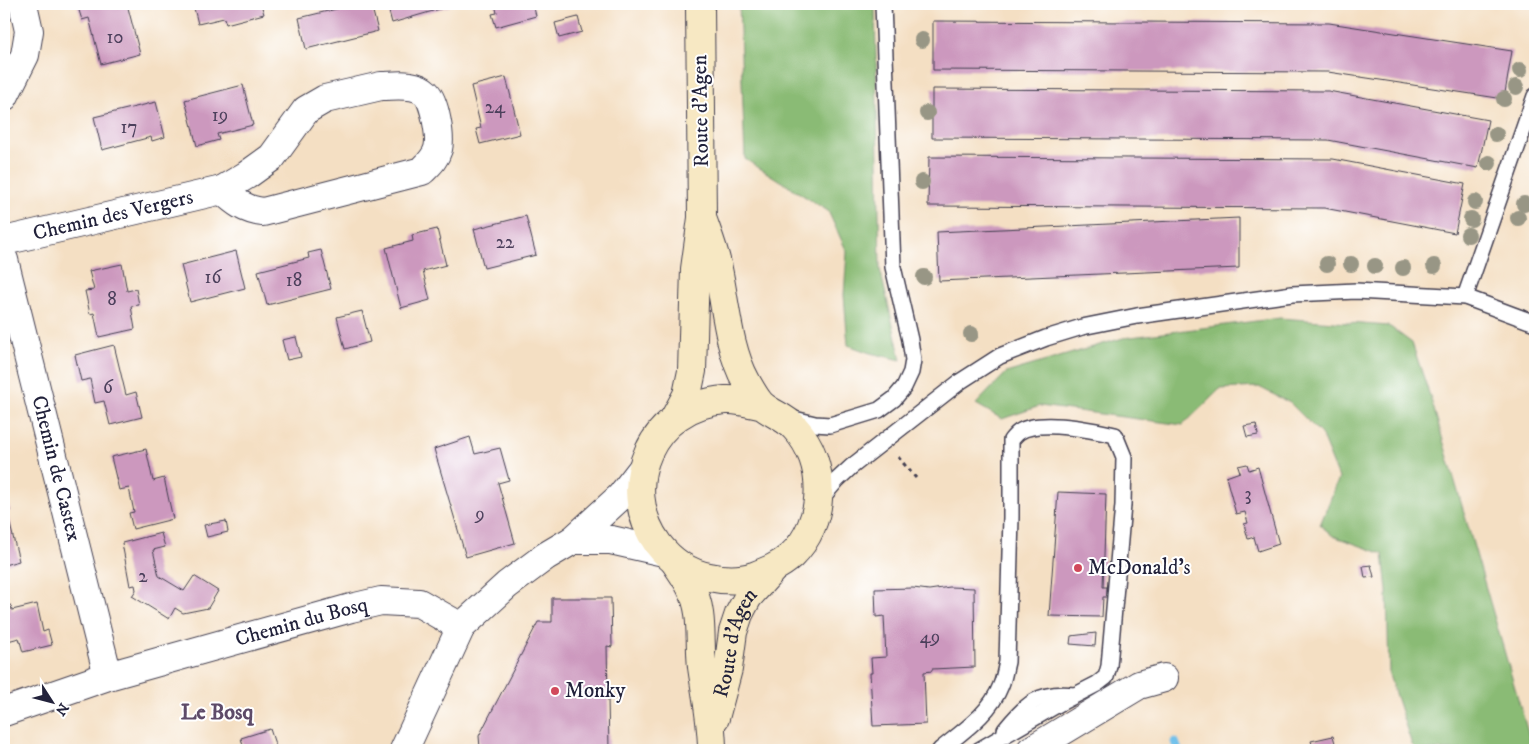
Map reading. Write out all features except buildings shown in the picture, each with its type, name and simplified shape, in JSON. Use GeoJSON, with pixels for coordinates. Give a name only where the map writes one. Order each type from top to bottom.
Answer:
{"type":"FeatureCollection","features":[{"type":"Feature","properties":{"kind":"main road","name":"Route d'Agen"},"geometry":{"type":"LineString","coordinates":[[700,4],[702,218],[695,269],[692,370],[686,394],[674,419],[660,433],[648,450],[642,469],[639,491],[642,513],[651,534],[692,589],[698,609],[702,666],[712,739]]}},
{"type":"Feature","properties":{"kind":"main road","name":"Route d'Agen"},"geometry":{"type":"LineString","coordinates":[[702,218],[718,266],[731,334],[737,358],[746,381],[771,410],[795,428],[807,444],[815,462],[819,481],[819,501],[814,521],[804,540],[791,556],[774,568],[748,597],[739,614],[733,632],[728,669],[712,739]]}},
{"type":"Feature","properties":{"kind":"main road"},"geometry":{"type":"LineString","coordinates":[[674,419],[689,409],[726,400],[744,401],[771,410]]}},
{"type":"Feature","properties":{"kind":"main road"},"geometry":{"type":"LineString","coordinates":[[669,557],[698,574],[724,580],[750,578],[774,568]]}},
{"type":"Feature","properties":{"kind":"street"},"geometry":{"type":"LineString","coordinates":[[4,97],[25,55],[29,32],[23,4]]}},
{"type":"Feature","properties":{"kind":"street","name":"Chemin des Vergers"},"geometry":{"type":"LineString","coordinates":[[4,241],[222,190],[272,157],[306,110],[324,99],[381,86],[412,86],[426,93],[433,107],[439,138],[438,150],[433,160],[422,171],[263,212],[240,206],[222,190]]}},
{"type":"Feature","properties":{"kind":"street","name":"Chemin de Castex"},"geometry":{"type":"LineString","coordinates":[[4,260],[108,676]]}},
{"type":"Feature","properties":{"kind":"street"},"geometry":{"type":"LineString","coordinates":[[404,750],[461,627],[507,585],[546,556],[574,540],[621,496],[642,469]]}},
{"type":"Feature","properties":{"kind":"street"},"geometry":{"type":"LineString","coordinates":[[574,540],[611,540],[669,557]]}},
{"type":"Feature","properties":{"kind":"street","name":"Chemin du Bosq"},"geometry":{"type":"LineString","coordinates":[[4,712],[108,676],[381,601],[419,603],[461,627]]}},
{"type":"Feature","properties":{"kind":"street"},"geometry":{"type":"LineString","coordinates":[[1031,750],[1139,685],[1164,678]]}},
{"type":"Feature","properties":{"kind":"lane"},"geometry":{"type":"LineString","coordinates":[[771,410],[815,424],[830,424],[864,416],[879,410],[894,399],[904,387],[911,372],[913,360],[910,340],[893,267],[883,4]]}},
{"type":"Feature","properties":{"kind":"lane"},"geometry":{"type":"LineString","coordinates":[[1465,297],[1535,96]]}},
{"type":"Feature","properties":{"kind":"lane"},"geometry":{"type":"LineString","coordinates":[[819,501],[851,467],[961,381],[1000,356],[1046,338],[1082,327],[1137,316],[1292,294],[1356,291],[1465,297],[1535,323]]}},
{"type":"Feature","properties":{"kind":"lane"},"geometry":{"type":"LineString","coordinates":[[940,750],[982,716],[1001,686],[1007,662],[1011,440],[1019,432],[1032,426],[1080,428],[1115,435],[1124,457],[1123,505],[1109,666],[1106,677],[1097,684],[979,750]]}},
{"type":"Feature","properties":{"kind":"path"},"geometry":{"type":"LineString","coordinates":[[894,453],[916,478]]}},
{"type":"Feature","properties":{"kind":"green space"},"geometry":{"type":"Polygon","coordinates":[[[739,4],[875,4],[880,269],[901,360],[870,353],[848,345],[844,295],[847,252],[828,211],[745,159],[739,4]]]}},
{"type":"Feature","properties":{"kind":"green space"},"geometry":{"type":"Polygon","coordinates":[[[1280,318],[1389,326],[1412,343],[1431,399],[1533,750],[1417,750],[1412,745],[1389,675],[1387,590],[1383,554],[1333,536],[1320,525],[1339,478],[1321,434],[1290,403],[1259,387],[1220,389],[1183,425],[1040,406],[1002,419],[976,404],[1006,373],[1123,338],[1280,318]]]}},
{"type":"Feature","properties":{"kind":"waterway"},"geometry":{"type":"LineString","coordinates":[[1175,742],[1178,750]]}},
{"type":"Feature","properties":{"kind":"place","name":"McDonald's"},"geometry":{"type":"Point","coordinates":[1078,568]}},
{"type":"Feature","properties":{"kind":"place","name":"Monky"},"geometry":{"type":"Point","coordinates":[555,691]}},
{"type":"Feature","properties":{"kind":"district","name":"Le Bosq"},"geometry":{"type":"Point","coordinates":[217,712]}}]}
